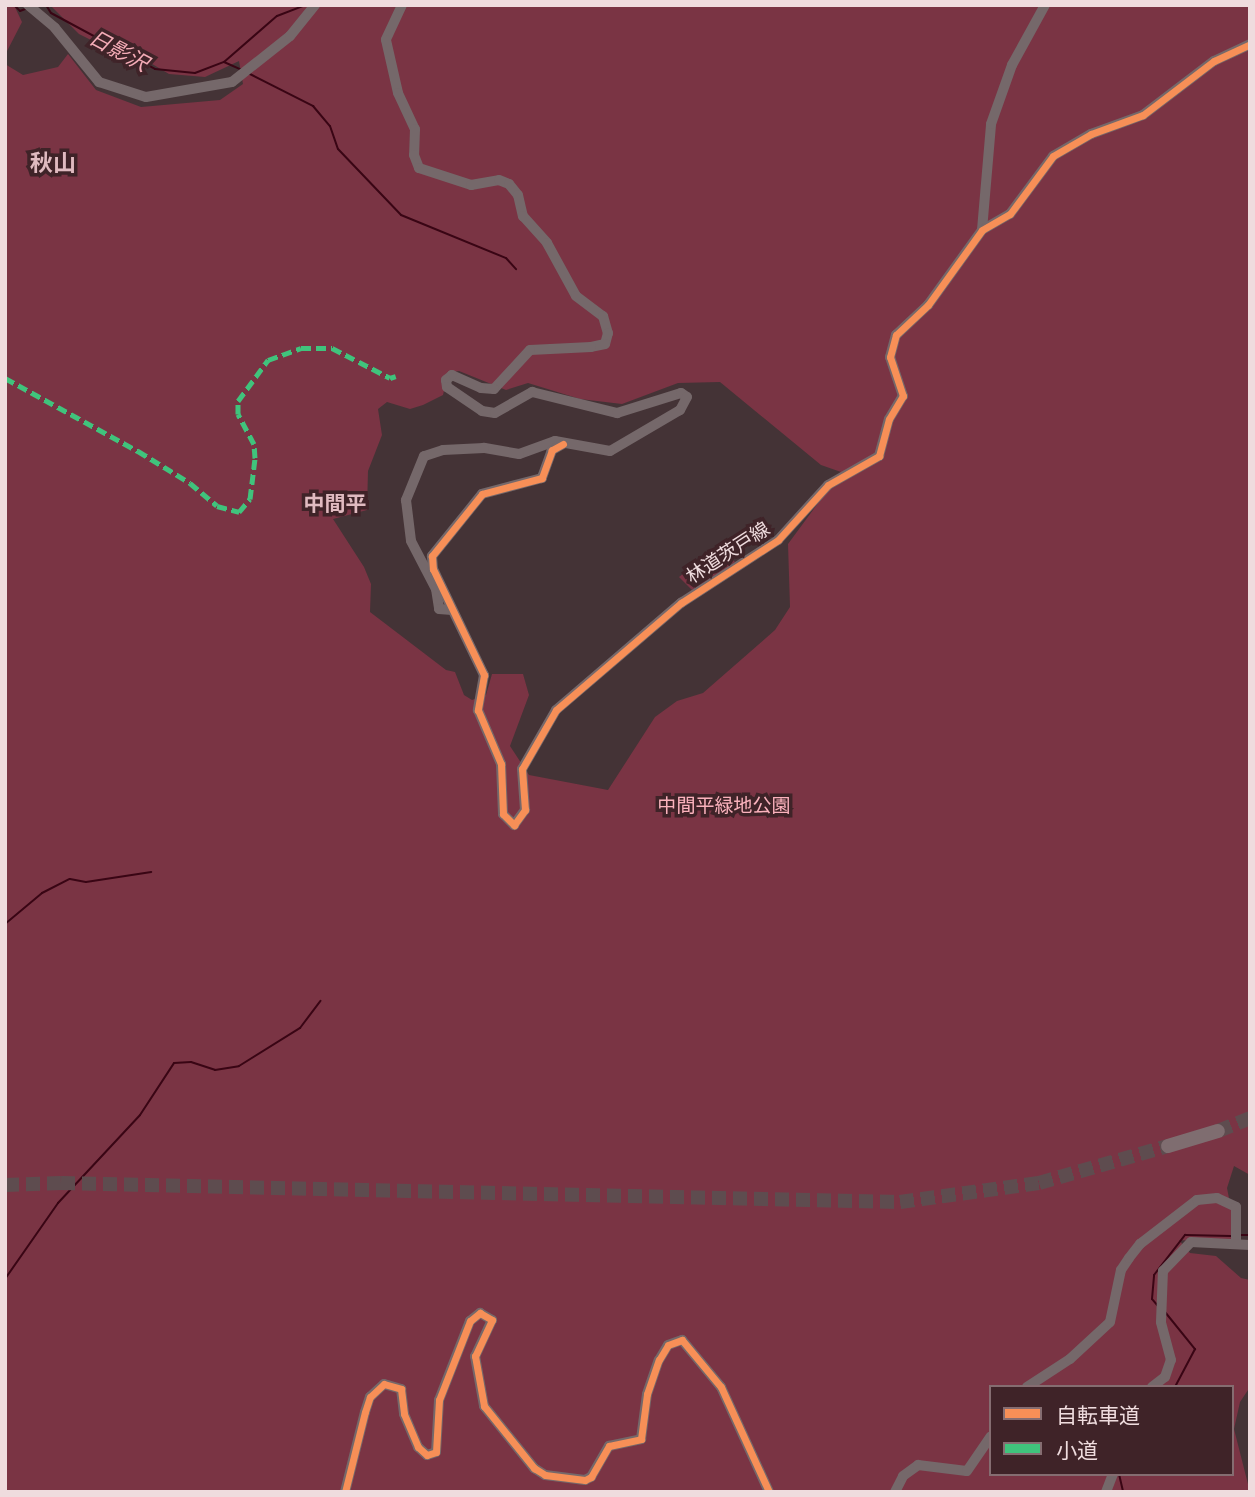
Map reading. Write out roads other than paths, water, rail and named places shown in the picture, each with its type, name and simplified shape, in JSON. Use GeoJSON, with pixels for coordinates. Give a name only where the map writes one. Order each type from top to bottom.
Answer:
{"type":"FeatureCollection","features":[{"type":"Feature","properties":{"kind":"highway"},"geometry":{"type":"LineString","coordinates":[[1172,1145],[1212,1133]]}},
{"type":"Feature","properties":{"kind":"street"},"geometry":{"type":"LineString","coordinates":[[28,5],[62,37],[87,73],[113,90],[163,96],[223,86],[249,70],[298,29],[315,5]]}},
{"type":"Feature","properties":{"kind":"street"},"geometry":{"type":"LineString","coordinates":[[402,5],[387,40],[398,93],[415,129],[414,155],[419,168],[471,185],[499,180],[509,184],[518,195],[523,216],[547,243],[576,296],[603,316],[608,334],[605,344],[591,347],[530,350],[494,389],[481,388],[452,374],[446,380],[447,387],[482,411],[495,413],[532,392],[617,413],[681,393],[687,397],[680,410],[614,449],[555,441],[519,454],[484,448],[443,450],[419,461],[406,500],[411,541],[436,589],[439,609],[452,610],[432,566],[434,551],[482,495],[542,478],[552,450],[563,444]]}},
{"type":"Feature","properties":{"kind":"street"},"geometry":{"type":"LineString","coordinates":[[982,230],[991,124],[1012,65],[1028,44],[1045,5]]}},
{"type":"Feature","properties":{"kind":"street"},"geometry":{"type":"LineString","coordinates":[[982,230],[1010,214],[1053,156],[1091,134],[1143,115],[1214,61],[1250,44]]}},
{"type":"Feature","properties":{"kind":"street","name":"林道茨戸線"},"geometry":{"type":"LineString","coordinates":[[452,610],[484,675],[478,710],[501,764],[503,814],[514,824],[525,810],[522,769],[556,710],[643,633],[721,574],[778,540],[828,485],[879,456],[888,419],[903,396],[890,357],[896,335],[928,305],[982,230]]}},
{"type":"Feature","properties":{"kind":"street"},"geometry":{"type":"LineString","coordinates":[[1030,1385],[1070,1359],[1110,1322],[1129,1258],[1140,1244],[1197,1200],[1217,1198],[1236,1207],[1236,1244]]}},
{"type":"Feature","properties":{"kind":"street"},"geometry":{"type":"LineString","coordinates":[[1155,1385],[1165,1377],[1171,1360],[1161,1322],[1163,1271],[1191,1242],[1250,1245]]}},
{"type":"Feature","properties":{"kind":"street"},"geometry":{"type":"LineString","coordinates":[[345,1492],[370,1397],[384,1384],[401,1389],[404,1414],[418,1447],[427,1455],[436,1452],[439,1400],[470,1321],[480,1313],[492,1320],[475,1356],[484,1406],[534,1468],[545,1475],[585,1480],[591,1477],[609,1446],[641,1439],[647,1394],[659,1360],[668,1346],[682,1340],[690,1345],[721,1387],[769,1492]]}},
{"type":"Feature","properties":{"kind":"street"},"geometry":{"type":"LineString","coordinates":[[895,1492],[903,1476],[918,1465],[967,1471],[989,1439]]}},
{"type":"Feature","properties":{"kind":"waterway","name":"日影沢"},"geometry":{"type":"LineString","coordinates":[[14,5],[20,11],[28,8]]}},
{"type":"Feature","properties":{"kind":"waterway","name":"日影沢"},"geometry":{"type":"LineString","coordinates":[[46,5],[51,13],[155,69],[195,73],[224,62],[277,16],[306,5]]}},
{"type":"Feature","properties":{"kind":"waterway"},"geometry":{"type":"LineString","coordinates":[[224,62],[242,70]]}},
{"type":"Feature","properties":{"kind":"waterway"},"geometry":{"type":"LineString","coordinates":[[250,74],[313,106],[330,126],[338,149],[401,215],[506,258],[516,269]]}},
{"type":"Feature","properties":{"kind":"waterway"},"geometry":{"type":"LineString","coordinates":[[5,924],[42,893],[70,879],[86,882],[151,872]]}},
{"type":"Feature","properties":{"kind":"waterway"},"geometry":{"type":"LineString","coordinates":[[5,1279],[58,1203],[140,1115],[174,1063],[191,1062],[215,1070],[239,1066],[300,1028],[320,1001]]}},
{"type":"Feature","properties":{"kind":"waterway"},"geometry":{"type":"LineString","coordinates":[[1158,1306],[1152,1299],[1154,1275],[1185,1235],[1231,1236]]}},
{"type":"Feature","properties":{"kind":"waterway"},"geometry":{"type":"LineString","coordinates":[[1240,1235],[1250,1235]]}},
{"type":"Feature","properties":{"kind":"waterway"},"geometry":{"type":"LineString","coordinates":[[1165,1312],[1195,1349],[1176,1385]]}},
{"type":"Feature","properties":{"kind":"waterway"},"geometry":{"type":"LineString","coordinates":[[1119,1476],[1123,1492]]}},
{"type":"Feature","properties":{"kind":"tunnel"},"geometry":{"type":"LineString","coordinates":[[1218,1131],[1250,1118]]}},
{"type":"Feature","properties":{"kind":"tunnel"},"geometry":{"type":"LineString","coordinates":[[5,1185],[61,1183],[900,1202],[1039,1183],[1168,1146]]}},
{"type":"Feature","properties":{"kind":"district","name":"秋山"},"geometry":{"type":"Point","coordinates":[53,162]}},
{"type":"Feature","properties":{"kind":"district","name":"中間平"},"geometry":{"type":"Point","coordinates":[335,503]}},
{"type":"Feature","properties":{"kind":"park label","name":"中間平緑地公園"},"geometry":{"type":"Point","coordinates":[724,806]}}]}
